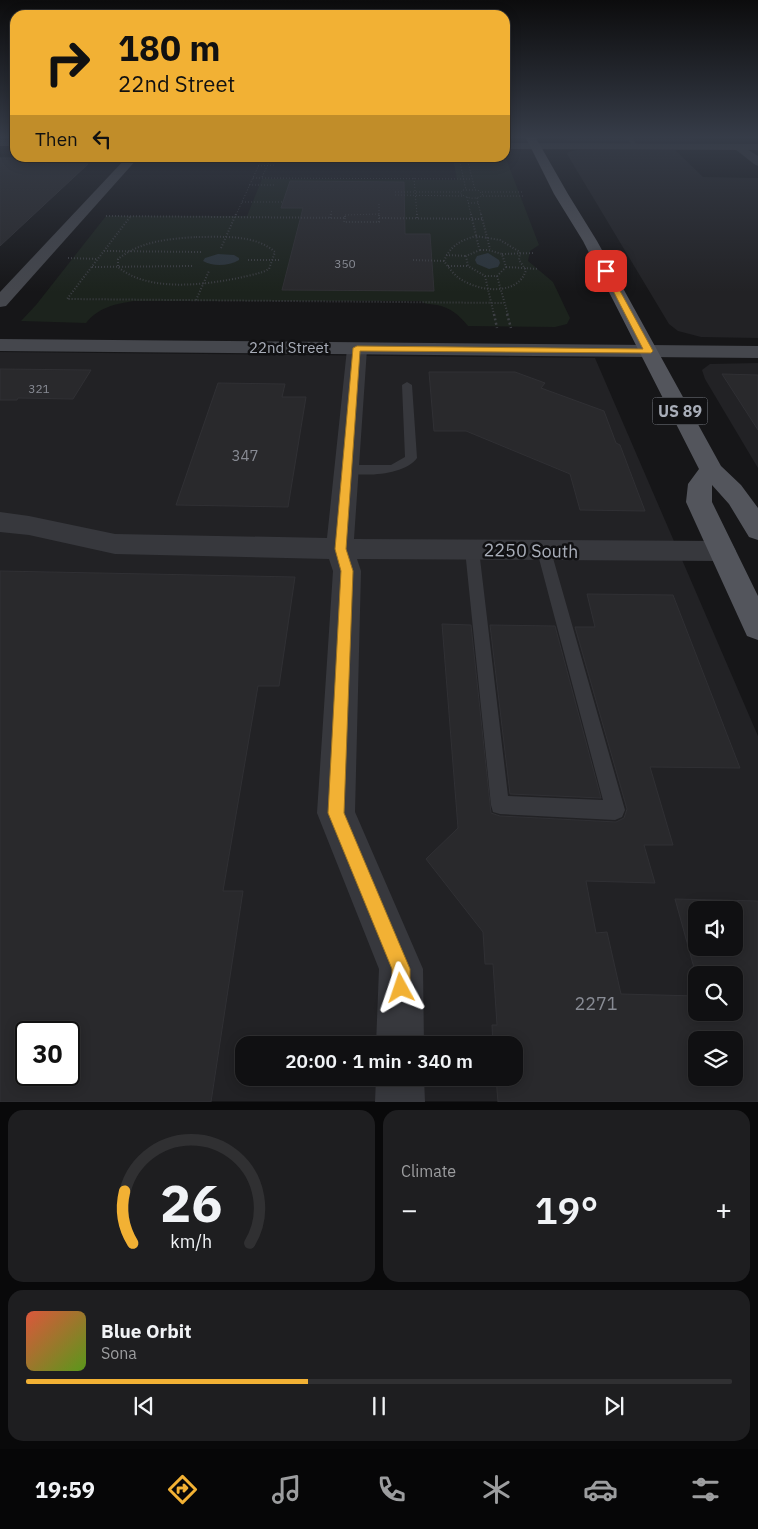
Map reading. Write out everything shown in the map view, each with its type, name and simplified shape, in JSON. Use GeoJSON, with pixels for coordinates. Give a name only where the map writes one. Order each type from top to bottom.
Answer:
{"type":"FeatureCollection","features":[{"type":"Feature","properties":{"kind":"main road","name":"US 89"},"geometry":{"type":"LineString","coordinates":[[559,189],[590,241],[712,471],[732,488],[758,530]]}},
{"type":"Feature","properties":{"kind":"main road"},"geometry":{"type":"LineString","coordinates":[[712,471],[701,480],[698,494],[699,502],[758,627]]}},
{"type":"Feature","properties":{"kind":"street"},"geometry":{"type":"LineString","coordinates":[[0,302],[103,189]]}},
{"type":"Feature","properties":{"kind":"street","name":"22nd Street"},"geometry":{"type":"LineString","coordinates":[[0,345],[758,352]]}},
{"type":"Feature","properties":{"kind":"street"},"geometry":{"type":"LineString","coordinates":[[357,348],[340,549],[347,571],[336,813],[401,969],[400,1036]]}},
{"type":"Feature","properties":{"kind":"street","name":"2250 South"},"geometry":{"type":"LineString","coordinates":[[0,522],[26,523],[97,542],[115,544],[340,549],[665,552],[722,550]]}},
{"type":"Feature","properties":{"kind":"street"},"geometry":{"type":"LineString","coordinates":[[400,1086],[400,1102]]}},
{"type":"Feature","properties":{"kind":"lane"},"geometry":{"type":"LineString","coordinates":[[346,469],[389,469],[401,467],[408,463],[411,458],[407,386]]}},
{"type":"Feature","properties":{"kind":"lane"},"geometry":{"type":"LineString","coordinates":[[472,550],[500,805],[615,810],[544,550]]}},
{"type":"Feature","properties":{"kind":"path"},"geometry":{"type":"LineString","coordinates":[[220,248],[247,189]]}},
{"type":"Feature","properties":{"kind":"path"},"geometry":{"type":"LineString","coordinates":[[395,192],[460,192],[466,190],[523,192]]}},
{"type":"Feature","properties":{"kind":"path"},"geometry":{"type":"LineString","coordinates":[[414,192],[417,218]]}},
{"type":"Feature","properties":{"kind":"path"},"geometry":{"type":"LineString","coordinates":[[460,192],[462,196]]}},
{"type":"Feature","properties":{"kind":"path"},"geometry":{"type":"LineString","coordinates":[[395,195],[477,198],[482,196],[525,196]]}},
{"type":"Feature","properties":{"kind":"path"},"geometry":{"type":"LineString","coordinates":[[467,197],[479,248]]}},
{"type":"Feature","properties":{"kind":"path"},"geometry":{"type":"LineString","coordinates":[[477,198],[490,249]]}},
{"type":"Feature","properties":{"kind":"path"},"geometry":{"type":"LineString","coordinates":[[242,202],[283,202]]}},
{"type":"Feature","properties":{"kind":"path"},"geometry":{"type":"LineString","coordinates":[[468,203],[478,203]]}},
{"type":"Feature","properties":{"kind":"path"},"geometry":{"type":"LineString","coordinates":[[380,204],[380,214],[380,218],[380,222],[344,222],[346,214],[380,214]]}},
{"type":"Feature","properties":{"kind":"path"},"geometry":{"type":"LineString","coordinates":[[330,218],[332,209]]}},
{"type":"Feature","properties":{"kind":"path"},"geometry":{"type":"LineString","coordinates":[[106,216],[345,218]]}},
{"type":"Feature","properties":{"kind":"path"},"geometry":{"type":"LineString","coordinates":[[130,217],[67,299],[504,303]]}},
{"type":"Feature","properties":{"kind":"path"},"geometry":{"type":"LineString","coordinates":[[380,218],[482,218]]}},
{"type":"Feature","properties":{"kind":"path"},"geometry":{"type":"LineString","coordinates":[[476,236],[487,236],[508,243],[520,252],[520,264],[523,266],[526,274],[519,282],[500,289],[488,289],[463,281],[447,266],[444,260],[446,255],[456,244],[476,236]]}},
{"type":"Feature","properties":{"kind":"path"},"geometry":{"type":"LineString","coordinates":[[225,238],[266,245],[275,252],[269,269],[256,275],[230,281],[204,283],[153,282],[130,276],[118,267],[118,259],[128,251],[145,244],[170,239],[225,238]]}},
{"type":"Feature","properties":{"kind":"path"},"geometry":{"type":"LineString","coordinates":[[446,255],[466,256],[479,248],[490,249],[502,254],[534,253]]}},
{"type":"Feature","properties":{"kind":"path"},"geometry":{"type":"LineString","coordinates":[[104,251],[201,252]]}},
{"type":"Feature","properties":{"kind":"path"},"geometry":{"type":"LineString","coordinates":[[502,254],[506,267]]}},
{"type":"Feature","properties":{"kind":"path"},"geometry":{"type":"LineString","coordinates":[[466,256],[468,266]]}},
{"type":"Feature","properties":{"kind":"path"},"geometry":{"type":"LineString","coordinates":[[68,258],[98,258]]}},
{"type":"Feature","properties":{"kind":"path"},"geometry":{"type":"LineString","coordinates":[[248,260],[279,260]]}},
{"type":"Feature","properties":{"kind":"path"},"geometry":{"type":"LineString","coordinates":[[413,260],[444,260]]}},
{"type":"Feature","properties":{"kind":"path"},"geometry":{"type":"LineString","coordinates":[[91,267],[193,266]]}},
{"type":"Feature","properties":{"kind":"path"},"geometry":{"type":"LineString","coordinates":[[447,266],[468,266],[485,276],[497,276],[506,267],[523,266],[539,269]]}},
{"type":"Feature","properties":{"kind":"path"},"geometry":{"type":"LineString","coordinates":[[196,300],[209,271]]}},
{"type":"Feature","properties":{"kind":"path"},"geometry":{"type":"LineString","coordinates":[[485,276],[497,328]]}},
{"type":"Feature","properties":{"kind":"path"},"geometry":{"type":"LineString","coordinates":[[497,276],[510,328]]}},
{"type":"Feature","properties":{"kind":"shaded area"},"geometry":{"type":"Polygon","coordinates":[[[258,189],[518,189],[539,245],[530,251],[528,261],[553,282],[570,318],[567,324],[555,327],[468,326],[451,310],[421,301],[134,301],[114,305],[102,310],[86,323],[21,321],[36,305],[106,216],[247,216],[258,189]]]}},
{"type":"Feature","properties":{"kind":"shaded area"},"geometry":{"type":"Polygon","coordinates":[[[588,189],[758,189],[758,338],[701,337],[678,331],[669,324],[588,189]]]}},
{"type":"Feature","properties":{"kind":"shaded area"},"geometry":{"type":"Polygon","coordinates":[[[488,253],[499,260],[498,267],[489,269],[477,264],[475,260],[477,256],[488,253]]]}},
{"type":"Feature","properties":{"kind":"shaded area"},"geometry":{"type":"Polygon","coordinates":[[[218,254],[234,255],[239,260],[231,264],[221,265],[203,261],[205,258],[218,254]]]}},
{"type":"Feature","properties":{"kind":"shaded area"},"geometry":{"type":"Polygon","coordinates":[[[0,352],[595,358],[758,736],[758,1101],[0,1101],[0,352]]]}},
{"type":"Feature","properties":{"kind":"shaded area"},"geometry":{"type":"Polygon","coordinates":[[[758,363],[758,468],[705,379],[702,370],[710,364],[758,363]]]}},
{"type":"Feature","properties":{"kind":"building"},"geometry":{"type":"Polygon","coordinates":[[[0,189],[61,189],[0,246],[0,189]]]}},
{"type":"Feature","properties":{"kind":"building"},"geometry":{"type":"Polygon","coordinates":[[[287,189],[404,189],[405,234],[430,234],[434,291],[282,290],[303,208],[281,208],[287,189]]]}},
{"type":"Feature","properties":{"kind":"building"},"geometry":{"type":"Polygon","coordinates":[[[0,369],[91,370],[73,399],[18,398],[17,400],[0,400],[0,369]]]}},
{"type":"Feature","properties":{"kind":"building"},"geometry":{"type":"Polygon","coordinates":[[[429,372],[515,372],[545,383],[541,388],[604,411],[616,443],[620,445],[645,511],[580,510],[570,474],[466,431],[434,431],[429,372]]]}},
{"type":"Feature","properties":{"kind":"building"},"geometry":{"type":"Polygon","coordinates":[[[722,374],[758,375],[758,430],[722,374]]]}},
{"type":"Feature","properties":{"kind":"building"},"geometry":{"type":"Polygon","coordinates":[[[218,383],[285,384],[282,397],[306,397],[288,507],[176,505],[218,383]]]}},
{"type":"Feature","properties":{"kind":"building"},"geometry":{"type":"Polygon","coordinates":[[[0,571],[295,577],[279,686],[258,686],[223,891],[243,891],[211,1102],[0,1102],[0,571]]]}},
{"type":"Feature","properties":{"kind":"building"},"geometry":{"type":"Polygon","coordinates":[[[587,594],[673,595],[740,768],[650,767],[673,845],[644,845],[655,883],[586,881],[596,933],[607,932],[621,994],[688,996],[688,1021],[743,1021],[743,966],[694,966],[691,956],[743,956],[743,901],[688,901],[688,946],[675,899],[758,901],[758,1102],[498,1102],[497,1086],[523,1086],[523,1036],[493,1036],[492,1025],[497,1025],[493,964],[485,964],[483,932],[426,859],[458,828],[442,624],[471,625],[491,813],[500,816],[616,822],[624,818],[627,809],[575,627],[595,627],[587,594]]]}},
{"type":"Feature","properties":{"kind":"building"},"geometry":{"type":"Polygon","coordinates":[[[490,625],[555,626],[601,798],[510,794],[490,625]]]}},
{"type":"Feature","properties":{"kind":"route"},"geometry":{"type":"LineString","coordinates":[[401,988],[401,969],[336,813],[347,571],[340,549],[357,348],[649,351],[606,271]]}}]}
